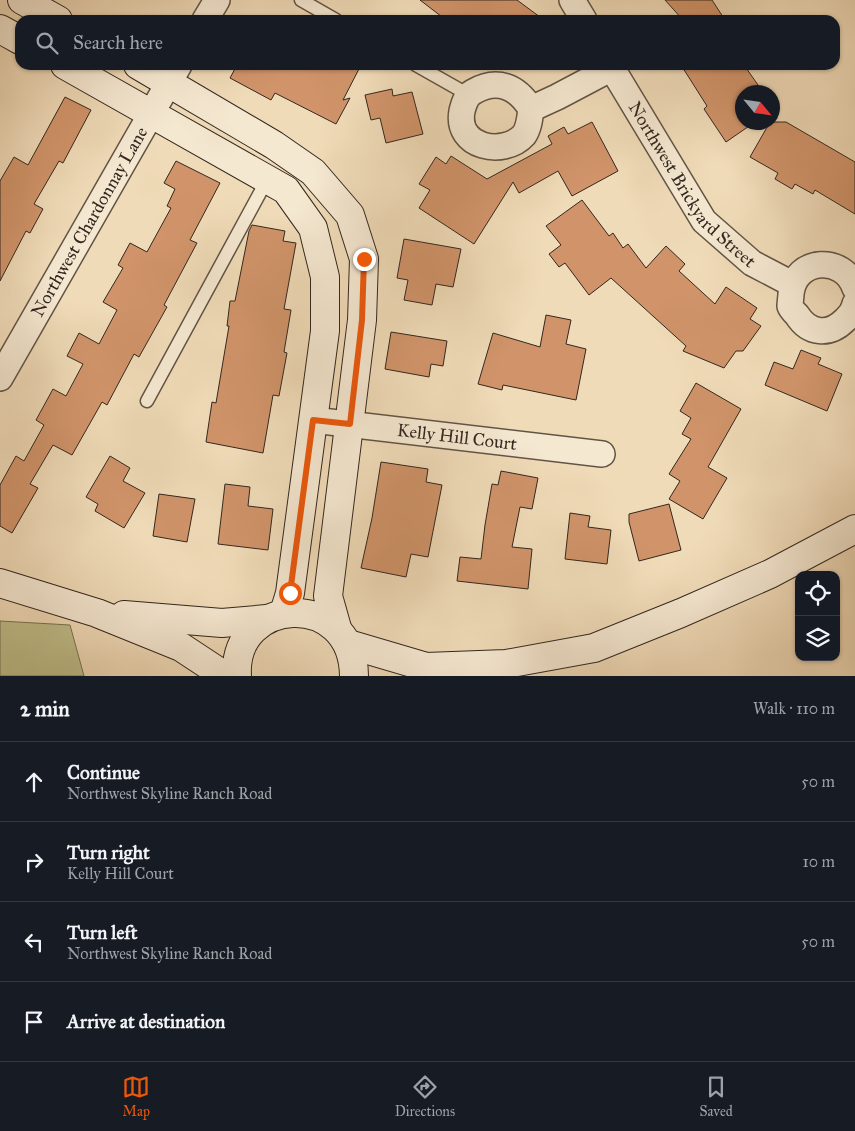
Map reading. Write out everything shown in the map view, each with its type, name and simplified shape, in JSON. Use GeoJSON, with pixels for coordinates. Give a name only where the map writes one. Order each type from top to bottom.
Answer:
{"type":"FeatureCollection","features":[{"type":"Feature","properties":{"kind":"street"},"geometry":{"type":"LineString","coordinates":[[22,0],[49,15]]}},
{"type":"Feature","properties":{"kind":"street"},"geometry":{"type":"LineString","coordinates":[[208,15],[216,0]]}},
{"type":"Feature","properties":{"kind":"street"},"geometry":{"type":"LineString","coordinates":[[572,0],[581,15]]}},
{"type":"Feature","properties":{"kind":"street"},"geometry":{"type":"LineString","coordinates":[[0,29],[15,37]]}},
{"type":"Feature","properties":{"kind":"street"},"geometry":{"type":"LineString","coordinates":[[74,70],[268,178],[286,190],[313,228],[325,277],[325,332],[290,593],[276,616],[252,631],[241,647],[236,665],[237,676]]}},
{"type":"Feature","properties":{"kind":"street"},"geometry":{"type":"LineString","coordinates":[[158,70],[174,74],[313,172],[350,215],[364,259],[362,320],[328,596],[342,636],[354,661],[354,676]]}},
{"type":"Feature","properties":{"kind":"street"},"geometry":{"type":"LineString","coordinates":[[531,109],[557,97],[604,70]]}},
{"type":"Feature","properties":{"kind":"street","name":"Northwest Brickyard Street"},"geometry":{"type":"LineString","coordinates":[[613,70],[704,222],[752,263],[792,284]]}},
{"type":"Feature","properties":{"kind":"street","name":"Northwest Chardonnay Lane"},"geometry":{"type":"LineString","coordinates":[[0,378],[174,74]]}},
{"type":"Feature","properties":{"kind":"street"},"geometry":{"type":"LineString","coordinates":[[497,84],[512,89],[526,101],[531,109],[530,121],[524,134],[516,140],[491,147],[476,142],[465,133],[461,120],[464,105],[469,95],[483,86],[497,84]]}},
{"type":"Feature","properties":{"kind":"street"},"geometry":{"type":"LineString","coordinates":[[855,288],[852,279],[837,268],[820,264],[801,271],[792,284],[790,306],[801,321],[813,330],[830,331],[842,323],[853,311],[855,304]]}},
{"type":"Feature","properties":{"kind":"street","name":"Kelly Hill Court"},"geometry":{"type":"LineString","coordinates":[[313,420],[602,454]]}},
{"type":"Feature","properties":{"kind":"street"},"geometry":{"type":"LineString","coordinates":[[97,613],[222,623],[303,612],[321,618],[342,636],[417,671],[506,664],[594,648],[770,574],[855,529]]}},
{"type":"Feature","properties":{"kind":"street"},"geometry":{"type":"LineString","coordinates":[[0,583],[97,613],[181,647],[225,676]]}},
{"type":"Feature","properties":{"kind":"lane"},"geometry":{"type":"LineString","coordinates":[[300,0],[327,15]]}},
{"type":"Feature","properties":{"kind":"lane"},"geometry":{"type":"LineString","coordinates":[[425,70],[469,95]]}},
{"type":"Feature","properties":{"kind":"lane"},"geometry":{"type":"LineString","coordinates":[[147,401],[268,178]]}},
{"type":"Feature","properties":{"kind":"shaded area"},"geometry":{"type":"Polygon","coordinates":[[[0,621],[70,625],[84,676],[0,676],[0,621]]]}},
{"type":"Feature","properties":{"kind":"building"},"geometry":{"type":"Polygon","coordinates":[[[420,0],[517,0],[537,15],[440,15],[420,0]]]}},
{"type":"Feature","properties":{"kind":"building"},"geometry":{"type":"Polygon","coordinates":[[[665,0],[712,0],[722,15],[678,15],[665,0]]]}},
{"type":"Feature","properties":{"kind":"building"},"geometry":{"type":"Polygon","coordinates":[[[234,70],[358,70],[343,100],[350,98],[336,124],[275,93],[271,100],[230,78],[234,70]]]}},
{"type":"Feature","properties":{"kind":"building"},"geometry":{"type":"Polygon","coordinates":[[[684,70],[748,70],[758,85],[735,85],[735,130],[743,130],[726,142],[704,109],[707,106],[684,70]]]}},
{"type":"Feature","properties":{"kind":"building"},"geometry":{"type":"Polygon","coordinates":[[[392,89],[393,96],[412,92],[423,134],[386,143],[380,118],[371,120],[365,95],[392,89]]]}},
{"type":"Feature","properties":{"kind":"building"},"geometry":{"type":"Polygon","coordinates":[[[65,97],[91,110],[63,163],[59,161],[34,204],[43,209],[30,233],[26,231],[0,281],[0,181],[14,157],[28,165],[65,97]]]}},
{"type":"Feature","properties":{"kind":"building"},"geometry":{"type":"Polygon","coordinates":[[[592,122],[618,171],[572,196],[558,171],[519,193],[513,182],[474,244],[419,208],[430,190],[419,184],[436,157],[446,164],[451,156],[487,179],[552,144],[548,136],[564,127],[568,134],[592,122]]]}},
{"type":"Feature","properties":{"kind":"building"},"geometry":{"type":"Polygon","coordinates":[[[780,122],[786,122],[855,162],[855,214],[815,190],[813,194],[795,184],[792,189],[775,179],[778,173],[750,157],[765,130],[780,130],[780,122]]]}},
{"type":"Feature","properties":{"kind":"building"},"geometry":{"type":"Polygon","coordinates":[[[176,161],[220,183],[190,240],[197,243],[164,305],[167,307],[139,357],[134,354],[107,405],[102,402],[72,455],[53,445],[30,484],[38,488],[12,533],[0,526],[0,485],[16,456],[24,461],[44,425],[36,420],[53,389],[66,396],[83,364],[67,356],[79,333],[99,344],[117,310],[103,302],[123,268],[118,265],[130,243],[147,252],[171,208],[167,206],[175,189],[164,183],[176,161]]]}},
{"type":"Feature","properties":{"kind":"building"},"geometry":{"type":"Polygon","coordinates":[[[582,200],[609,236],[613,233],[623,248],[628,244],[646,268],[666,246],[685,264],[679,271],[715,304],[726,287],[757,308],[750,319],[761,326],[743,351],[736,351],[724,368],[683,351],[686,346],[611,278],[589,295],[565,263],[559,267],[549,254],[561,245],[546,226],[582,200]]]}},
{"type":"Feature","properties":{"kind":"building"},"geometry":{"type":"Polygon","coordinates":[[[252,225],[285,231],[283,241],[296,243],[284,309],[291,310],[284,352],[287,353],[279,396],[273,395],[263,453],[206,442],[212,402],[216,403],[229,326],[227,326],[230,301],[235,301],[249,231],[252,225]]]}},
{"type":"Feature","properties":{"kind":"building"},"geometry":{"type":"Polygon","coordinates":[[[404,239],[461,249],[453,287],[436,284],[432,305],[404,300],[408,280],[397,278],[404,239]]]}},
{"type":"Feature","properties":{"kind":"building"},"geometry":{"type":"Polygon","coordinates":[[[546,315],[571,320],[566,344],[586,349],[576,400],[503,385],[502,390],[478,384],[493,333],[540,347],[546,315]]]}},
{"type":"Feature","properties":{"kind":"building"},"geometry":{"type":"Polygon","coordinates":[[[391,332],[447,341],[443,366],[431,364],[429,377],[385,369],[391,332]]]}},
{"type":"Feature","properties":{"kind":"building"},"geometry":{"type":"Polygon","coordinates":[[[801,350],[821,358],[818,364],[842,374],[827,411],[765,385],[774,362],[793,369],[801,350]]]}},
{"type":"Feature","properties":{"kind":"building"},"geometry":{"type":"Polygon","coordinates":[[[696,383],[741,409],[708,467],[727,478],[703,519],[669,499],[680,481],[669,474],[691,439],[682,434],[691,418],[680,411],[696,383]]]}},
{"type":"Feature","properties":{"kind":"building"},"geometry":{"type":"Polygon","coordinates":[[[110,456],[130,468],[123,481],[145,493],[124,528],[95,511],[98,504],[86,497],[110,456]]]}},
{"type":"Feature","properties":{"kind":"building"},"geometry":{"type":"Polygon","coordinates":[[[381,462],[428,469],[426,482],[442,485],[428,557],[411,554],[406,577],[361,568],[372,518],[381,462]]]}},
{"type":"Feature","properties":{"kind":"building"},"geometry":{"type":"Polygon","coordinates":[[[501,471],[538,478],[532,509],[520,507],[512,547],[532,549],[528,589],[457,581],[460,557],[481,559],[492,484],[498,485],[501,471]]]}},
{"type":"Feature","properties":{"kind":"building"},"geometry":{"type":"Polygon","coordinates":[[[225,484],[250,487],[248,506],[273,509],[268,550],[218,544],[225,484]]]}},
{"type":"Feature","properties":{"kind":"building"},"geometry":{"type":"Polygon","coordinates":[[[159,494],[195,499],[187,542],[153,536],[159,494]]]}},
{"type":"Feature","properties":{"kind":"building"},"geometry":{"type":"Polygon","coordinates":[[[669,504],[681,550],[639,561],[629,522],[629,514],[669,504]]]}},
{"type":"Feature","properties":{"kind":"building"},"geometry":{"type":"Polygon","coordinates":[[[570,513],[590,516],[588,527],[611,530],[607,564],[565,559],[570,513]]]}},
{"type":"Feature","properties":{"kind":"route"},"geometry":{"type":"LineString","coordinates":[[290,593],[313,420],[350,424],[362,320],[364,259]]}}]}
